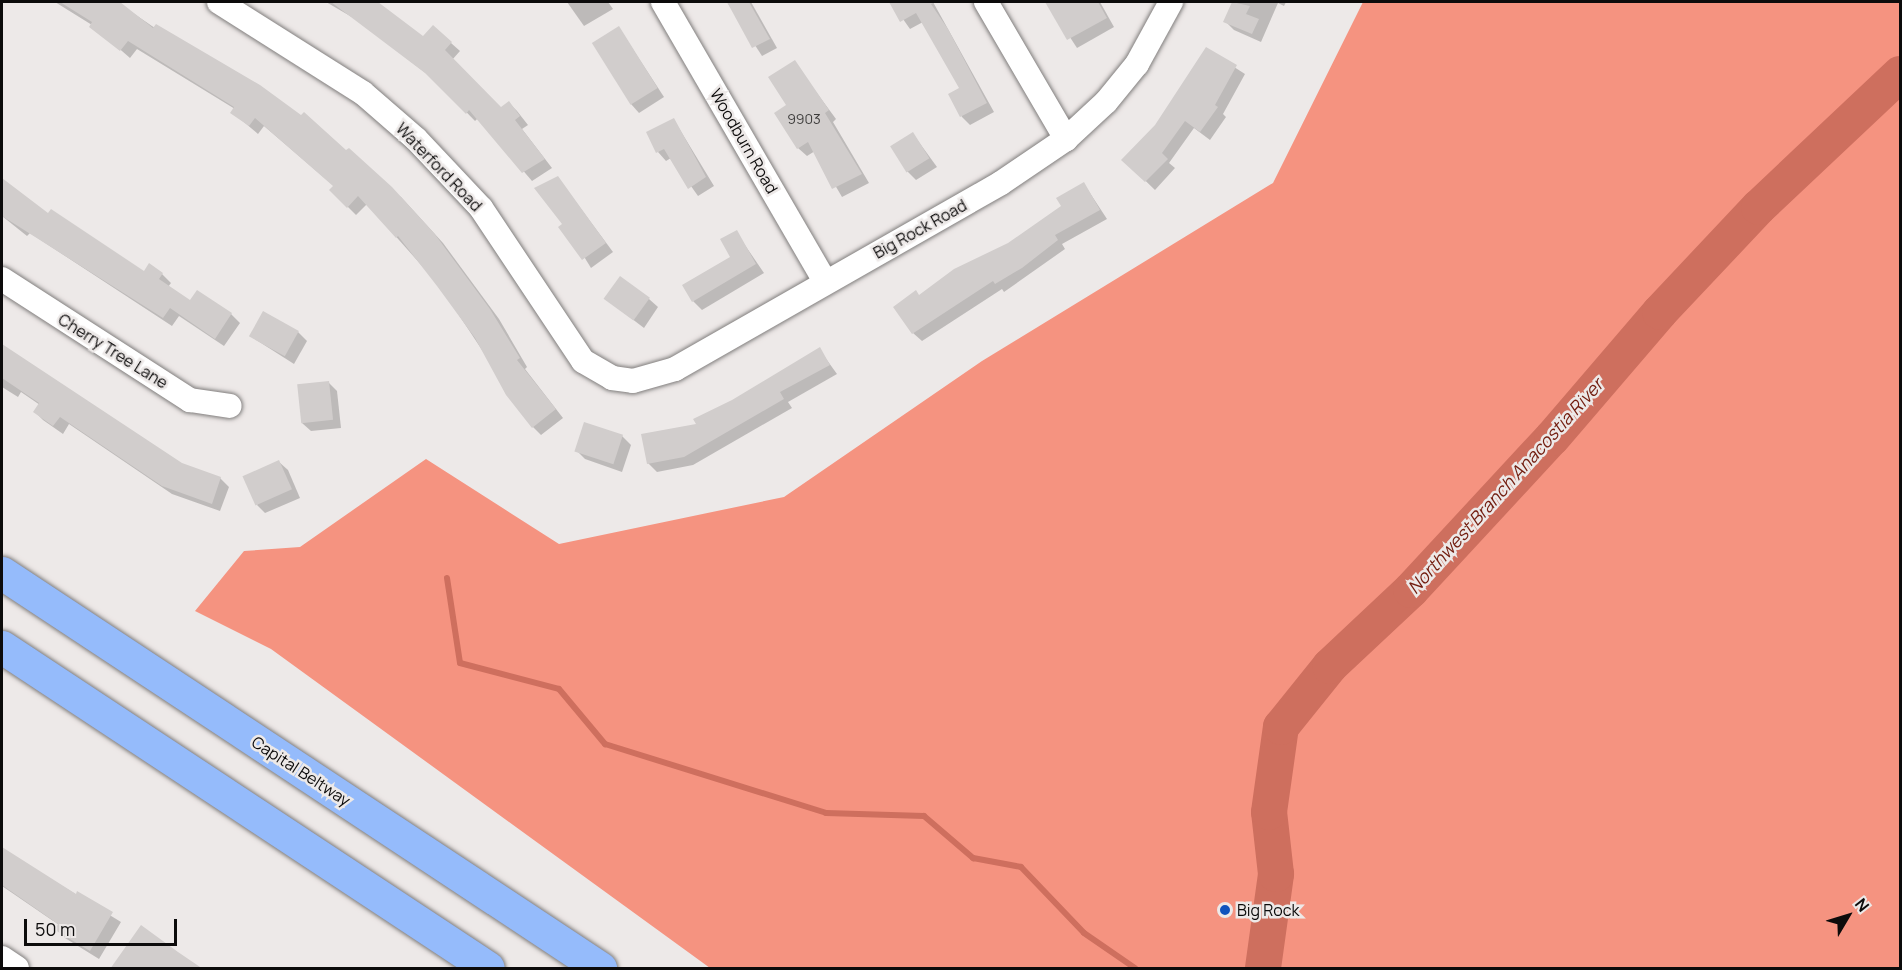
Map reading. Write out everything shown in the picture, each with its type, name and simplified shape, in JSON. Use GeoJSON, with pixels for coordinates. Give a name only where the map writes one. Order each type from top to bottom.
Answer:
{"type":"FeatureCollection","features":[{"type":"Feature","properties":{"kind":"highway","name":"Capital Beltway"},"geometry":{"type":"LineString","coordinates":[[2,573],[600,969]]}},
{"type":"Feature","properties":{"kind":"highway"},"geometry":{"type":"LineString","coordinates":[[2,647],[488,969]]}},
{"type":"Feature","properties":{"kind":"street","name":"Waterford Road"},"geometry":{"type":"LineString","coordinates":[[219,2],[363,93],[416,140],[481,208],[530,277],[569,345],[583,361],[612,378]]}},
{"type":"Feature","properties":{"kind":"street","name":"Woodburn Road"},"geometry":{"type":"LineString","coordinates":[[663,2],[825,281]]}},
{"type":"Feature","properties":{"kind":"street"},"geometry":{"type":"LineString","coordinates":[[986,2],[1066,139]]}},
{"type":"Feature","properties":{"kind":"street","name":"Big Rock Road"},"geometry":{"type":"LineString","coordinates":[[612,378],[633,381],[675,369],[825,281],[1001,183],[1066,139],[1106,102],[1137,63],[1171,2]]}},
{"type":"Feature","properties":{"kind":"street","name":"Cherry Tree Lane"},"geometry":{"type":"LineString","coordinates":[[2,279],[190,400],[230,406]]}},
{"type":"Feature","properties":{"kind":"street"},"geometry":{"type":"LineString","coordinates":[[2,958],[17,969]]}},
{"type":"Feature","properties":{"kind":"shaded area"},"geometry":{"type":"Polygon","coordinates":[[[1363,2],[1900,2],[1900,968],[710,968],[271,649],[195,611],[244,551],[300,547],[426,459],[559,544],[784,497],[982,361],[1273,183],[1363,2]]]}},
{"type":"Feature","properties":{"kind":"building"},"geometry":{"type":"Polygon","coordinates":[[[60,2],[120,2],[153,28],[156,24],[260,85],[301,115],[304,112],[346,150],[349,148],[392,187],[434,233],[490,309],[520,358],[517,360],[556,409],[532,428],[506,395],[475,338],[437,286],[398,236],[396,238],[358,196],[347,208],[329,190],[333,186],[255,118],[249,126],[230,113],[234,107],[128,41],[120,51],[89,27],[92,22],[60,2]]]}},
{"type":"Feature","properties":{"kind":"building"},"geometry":{"type":"Polygon","coordinates":[[[331,2],[378,2],[423,36],[433,25],[452,42],[445,50],[501,107],[509,101],[520,116],[515,120],[545,159],[522,173],[469,110],[466,114],[425,73],[331,2]]]}},
{"type":"Feature","properties":{"kind":"building"},"geometry":{"type":"Polygon","coordinates":[[[727,2],[749,2],[770,39],[752,48],[727,2]]]}},
{"type":"Feature","properties":{"kind":"building"},"geometry":{"type":"Polygon","coordinates":[[[889,2],[936,2],[931,4],[948,29],[987,103],[960,117],[948,94],[959,88],[916,13],[900,22],[889,2]]]}},
{"type":"Feature","properties":{"kind":"building"},"geometry":{"type":"Polygon","coordinates":[[[1045,2],[1098,2],[1107,18],[1067,40],[1045,2]]]}},
{"type":"Feature","properties":{"kind":"building"},"geometry":{"type":"Polygon","coordinates":[[[1232,2],[1250,6],[1246,14],[1259,19],[1252,34],[1223,22],[1232,2]]]}},
{"type":"Feature","properties":{"kind":"building"},"geometry":{"type":"Polygon","coordinates":[[[619,26],[658,88],[631,105],[592,43],[619,26]]]}},
{"type":"Feature","properties":{"kind":"building"},"geometry":{"type":"Polygon","coordinates":[[[1206,47],[1237,65],[1215,105],[1218,107],[1200,132],[1185,121],[1162,153],[1168,159],[1145,182],[1121,160],[1155,125],[1206,47]]]}},
{"type":"Feature","properties":{"kind":"building"},"geometry":{"type":"Polygon","coordinates":[[[795,60],[829,110],[825,113],[862,174],[832,189],[808,142],[797,149],[774,113],[786,105],[768,77],[795,60]]]}},
{"type":"Feature","properties":{"kind":"building"},"geometry":{"type":"Polygon","coordinates":[[[674,118],[706,177],[688,189],[664,149],[656,153],[646,132],[674,118]]]}},
{"type":"Feature","properties":{"kind":"building"},"geometry":{"type":"Polygon","coordinates":[[[913,132],[929,158],[907,173],[890,146],[913,132]]]}},
{"type":"Feature","properties":{"kind":"building"},"geometry":{"type":"Polygon","coordinates":[[[558,176],[606,243],[582,260],[558,227],[562,224],[534,188],[558,176]]]}},
{"type":"Feature","properties":{"kind":"building"},"geometry":{"type":"Polygon","coordinates":[[[2,178],[48,213],[51,209],[144,271],[149,263],[163,273],[159,279],[190,300],[197,290],[232,313],[215,339],[170,308],[163,318],[2,216],[2,178]]]}},
{"type":"Feature","properties":{"kind":"building"},"geometry":{"type":"Polygon","coordinates":[[[1084,182],[1100,210],[1055,235],[1058,240],[1022,268],[995,284],[993,281],[912,334],[893,307],[916,290],[919,295],[954,269],[1008,243],[1061,206],[1056,198],[1084,182]]]}},
{"type":"Feature","properties":{"kind":"building"},"geometry":{"type":"Polygon","coordinates":[[[737,230],[756,264],[692,302],[682,285],[730,257],[720,239],[737,230]]]}},
{"type":"Feature","properties":{"kind":"building"},"geometry":{"type":"Polygon","coordinates":[[[620,276],[650,298],[633,320],[604,299],[620,276]]]}},
{"type":"Feature","properties":{"kind":"building"},"geometry":{"type":"Polygon","coordinates":[[[263,311],[299,331],[285,356],[249,336],[263,311]]]}},
{"type":"Feature","properties":{"kind":"building"},"geometry":{"type":"Polygon","coordinates":[[[2,344],[182,463],[221,477],[212,504],[162,486],[60,417],[53,426],[33,412],[39,403],[2,378],[2,344]]]}},
{"type":"Feature","properties":{"kind":"building"},"geometry":{"type":"Polygon","coordinates":[[[820,347],[830,365],[780,392],[784,399],[684,457],[647,464],[641,434],[696,424],[693,419],[732,400],[820,347]]]}},
{"type":"Feature","properties":{"kind":"building"},"geometry":{"type":"Polygon","coordinates":[[[329,381],[333,420],[301,423],[297,384],[329,381]]]}},
{"type":"Feature","properties":{"kind":"building"},"geometry":{"type":"Polygon","coordinates":[[[584,422],[623,435],[613,464],[574,451],[584,422]]]}},
{"type":"Feature","properties":{"kind":"building"},"geometry":{"type":"Polygon","coordinates":[[[279,460],[292,489],[255,506],[242,476],[279,460]]]}},
{"type":"Feature","properties":{"kind":"building"},"geometry":{"type":"Polygon","coordinates":[[[2,847],[76,894],[77,891],[113,912],[90,951],[55,930],[58,924],[2,885],[2,847]]]}},
{"type":"Feature","properties":{"kind":"building"},"geometry":{"type":"Polygon","coordinates":[[[141,925],[178,952],[203,969],[110,969],[141,925]]]}},
{"type":"Feature","properties":{"kind":"waterway","name":"Northwest Branch Anacostia River"},"geometry":{"type":"LineString","coordinates":[[1263,968],[1276,874],[1269,812],[1281,727],[1330,666],[1411,590],[1552,438],[1660,312],[1759,207],[1900,74]]}},
{"type":"Feature","properties":{"kind":"waterway"},"geometry":{"type":"LineString","coordinates":[[447,578],[460,663],[559,689],[605,744],[826,813],[924,816],[973,858],[1021,867],[1084,933],[1135,968]]}},
{"type":"Feature","properties":{"kind":"place","name":"Big Rock"},"geometry":{"type":"Point","coordinates":[1225,910]}}]}
